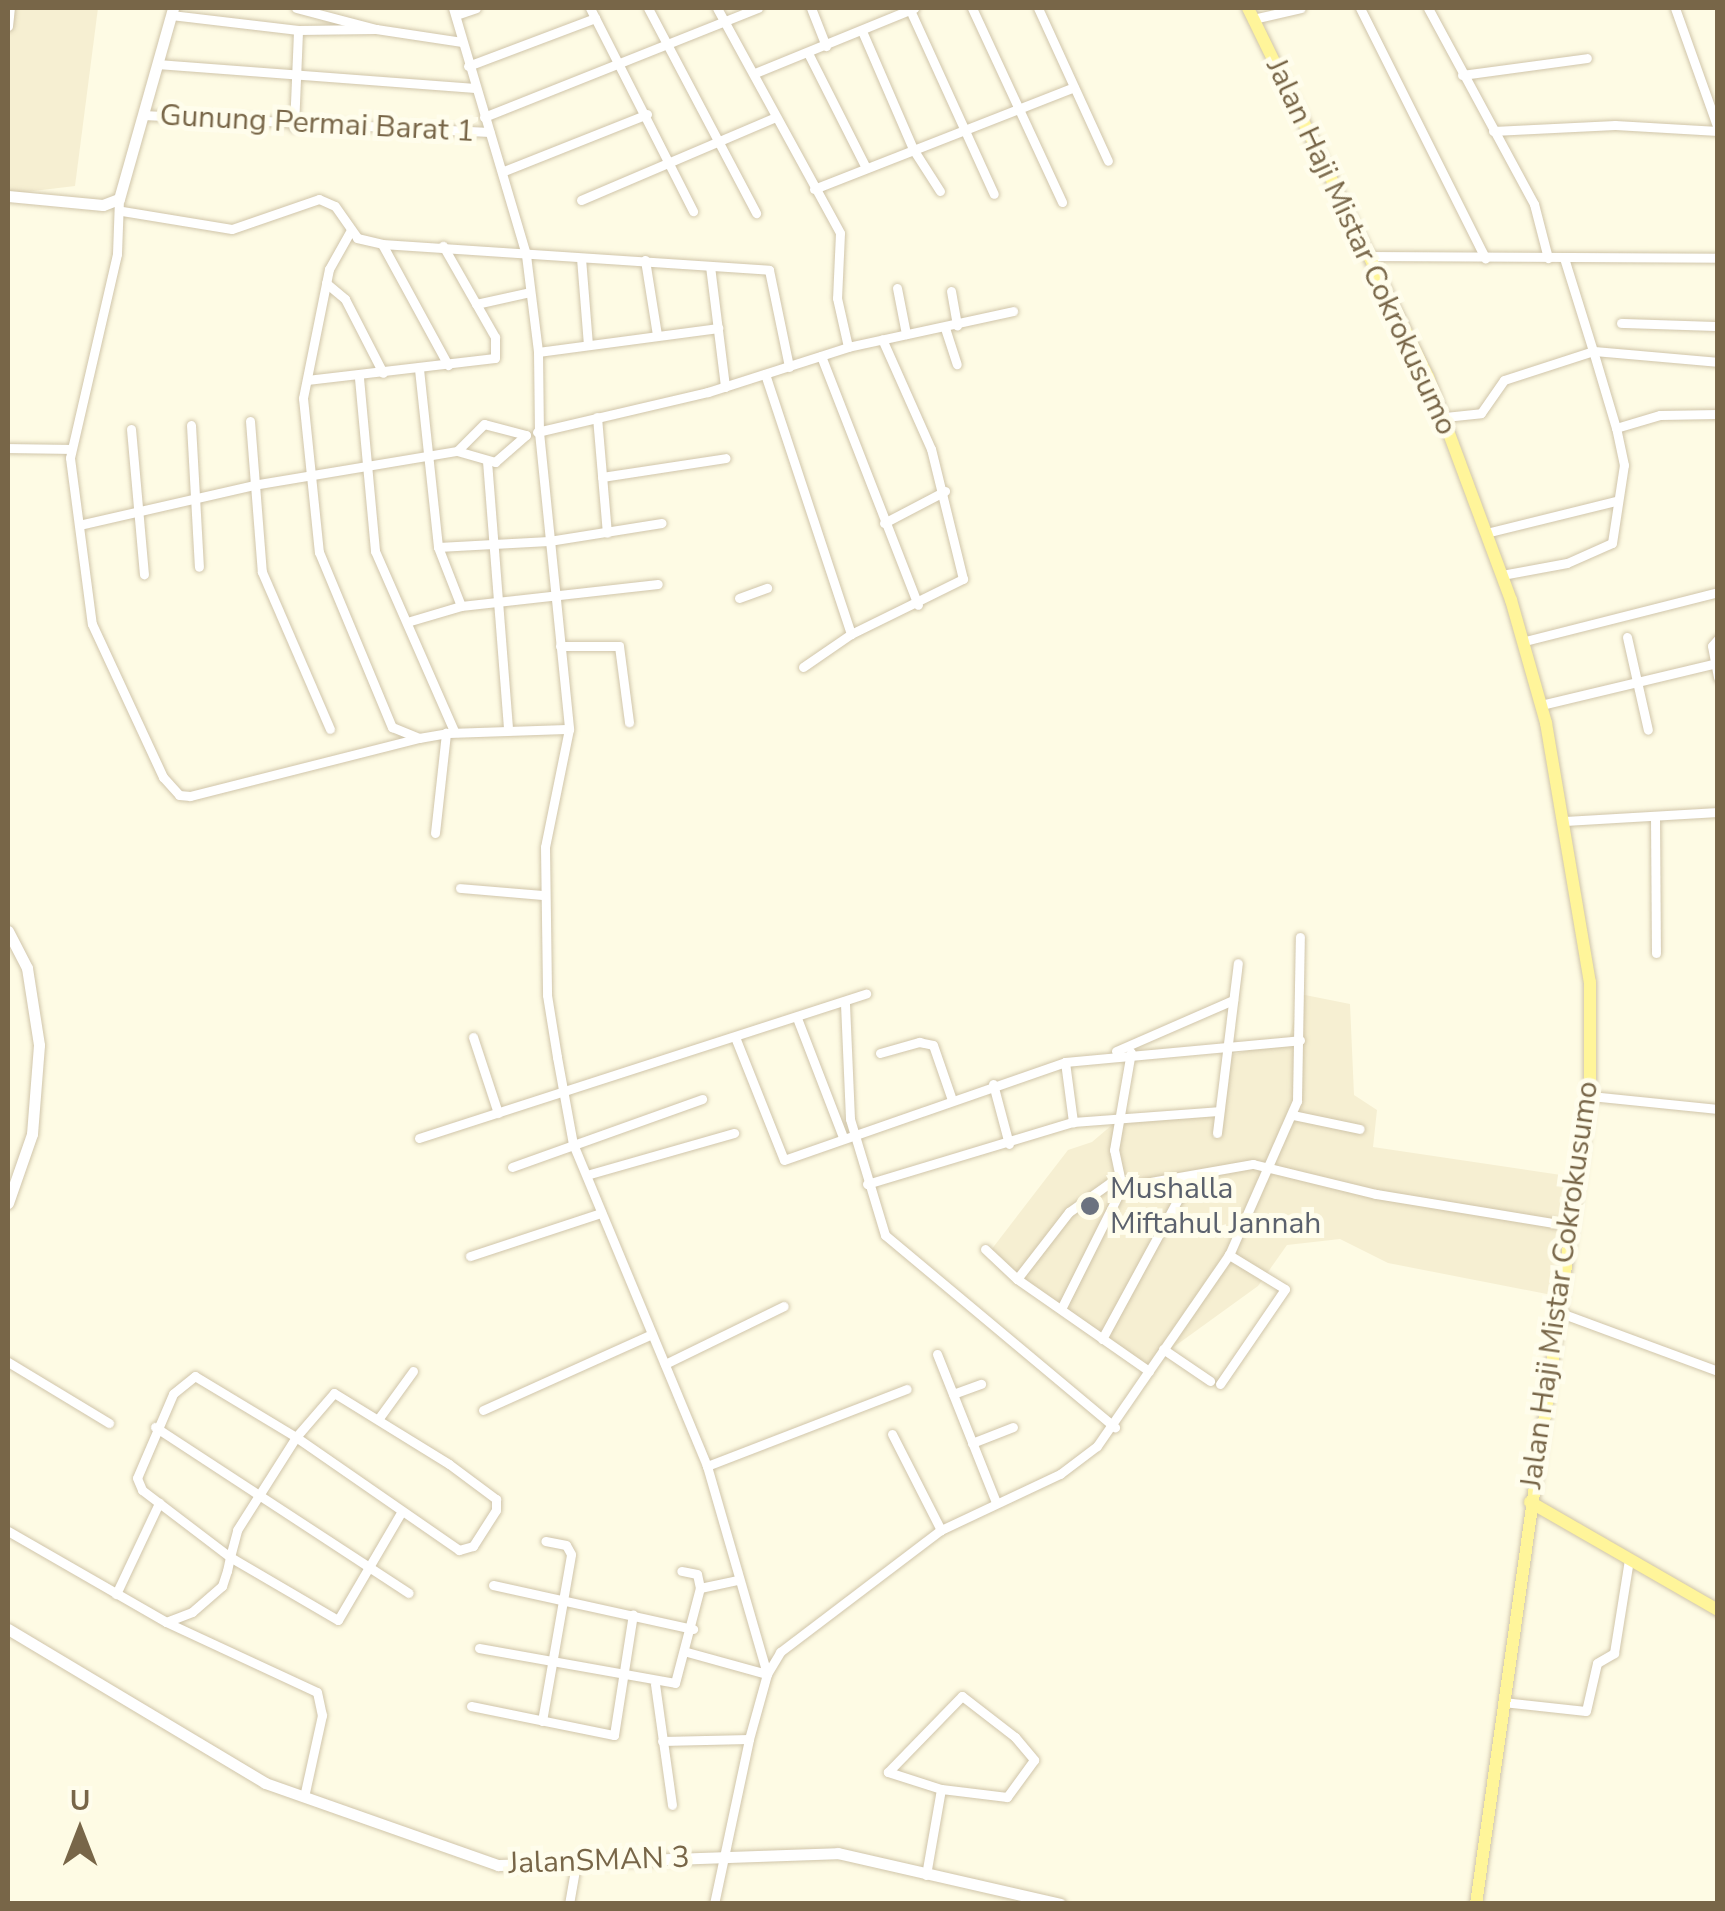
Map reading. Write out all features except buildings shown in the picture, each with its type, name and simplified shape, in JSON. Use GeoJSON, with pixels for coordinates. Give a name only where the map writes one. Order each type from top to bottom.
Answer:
{"type":"FeatureCollection","features":[{"type":"Feature","properties":{"kind":"main road","name":"Jalan Haji Mistar Cokrokusumo"},"geometry":{"type":"LineString","coordinates":[[1250,13],[1445,417],[1525,640],[1542,705],[1590,982],[1590,1096],[1476,1904]]}},
{"type":"Feature","properties":{"kind":"main road"},"geometry":{"type":"LineString","coordinates":[[1530,1502],[1718,1610]]}},
{"type":"Feature","properties":{"kind":"street"},"geometry":{"type":"LineString","coordinates":[[8,26],[10,8]]}},
{"type":"Feature","properties":{"kind":"street"},"geometry":{"type":"LineString","coordinates":[[296,8],[376,30],[462,42]]}},
{"type":"Feature","properties":{"kind":"street"},"geometry":{"type":"LineString","coordinates":[[476,8],[454,11],[526,254],[538,352],[538,432],[568,730],[544,847],[547,995],[573,1144],[590,1174],[600,1213],[707,1466],[767,1674]]}},
{"type":"Feature","properties":{"kind":"street"},"geometry":{"type":"LineString","coordinates":[[590,8],[694,211]]}},
{"type":"Feature","properties":{"kind":"street"},"geometry":{"type":"LineString","coordinates":[[648,8],[722,141],[756,213]]}},
{"type":"Feature","properties":{"kind":"street"},"geometry":{"type":"LineString","coordinates":[[717,8],[840,233],[838,298],[848,347]]}},
{"type":"Feature","properties":{"kind":"street"},"geometry":{"type":"LineString","coordinates":[[484,118],[621,68],[758,8]]}},
{"type":"Feature","properties":{"kind":"street"},"geometry":{"type":"LineString","coordinates":[[811,8],[826,46]]}},
{"type":"Feature","properties":{"kind":"street"},"geometry":{"type":"LineString","coordinates":[[755,72],[808,54],[912,8],[994,194]]}},
{"type":"Feature","properties":{"kind":"street"},"geometry":{"type":"LineString","coordinates":[[972,8],[1062,202]]}},
{"type":"Feature","properties":{"kind":"street"},"geometry":{"type":"LineString","coordinates":[[1038,8],[1108,161]]}},
{"type":"Feature","properties":{"kind":"street"},"geometry":{"type":"LineString","coordinates":[[1250,13],[1301,8]]}},
{"type":"Feature","properties":{"kind":"street"},"geometry":{"type":"LineString","coordinates":[[1360,8],[1484,258]]}},
{"type":"Feature","properties":{"kind":"street"},"geometry":{"type":"LineString","coordinates":[[1428,8],[1534,204],[1548,258]]}},
{"type":"Feature","properties":{"kind":"street"},"geometry":{"type":"LineString","coordinates":[[1493,132],[1615,125],[1718,130],[1675,8]]}},
{"type":"Feature","properties":{"kind":"street"},"geometry":{"type":"LineString","coordinates":[[376,30],[298,30],[172,11],[121,205],[70,449],[94,634],[164,777],[179,796],[450,732],[508,726],[568,730]]}},
{"type":"Feature","properties":{"kind":"street"},"geometry":{"type":"LineString","coordinates":[[468,66],[596,18]]}},
{"type":"Feature","properties":{"kind":"street"},"geometry":{"type":"LineString","coordinates":[[294,127],[298,30]]}},
{"type":"Feature","properties":{"kind":"street"},"geometry":{"type":"LineString","coordinates":[[862,31],[914,150],[940,190]]}},
{"type":"Feature","properties":{"kind":"street"},"geometry":{"type":"LineString","coordinates":[[808,54],[866,168]]}},
{"type":"Feature","properties":{"kind":"street"},"geometry":{"type":"LineString","coordinates":[[1462,75],[1587,58]]}},
{"type":"Feature","properties":{"kind":"street"},"geometry":{"type":"LineString","coordinates":[[157,64],[296,78],[475,88]]}},
{"type":"Feature","properties":{"kind":"street"},"geometry":{"type":"LineString","coordinates":[[814,189],[1074,86]]}},
{"type":"Feature","properties":{"kind":"street"},"geometry":{"type":"LineString","coordinates":[[504,171],[647,114]]}},
{"type":"Feature","properties":{"kind":"street","name":"Gunung Permai Barat 1"},"geometry":{"type":"LineString","coordinates":[[143,115],[294,127],[490,132]]}},
{"type":"Feature","properties":{"kind":"street"},"geometry":{"type":"LineString","coordinates":[[581,200],[776,116]]}},
{"type":"Feature","properties":{"kind":"street"},"geometry":{"type":"LineString","coordinates":[[8,196],[121,205],[232,229],[319,198],[335,206],[351,230],[382,244],[772,272],[789,367]]}},
{"type":"Feature","properties":{"kind":"street"},"geometry":{"type":"LineString","coordinates":[[351,230],[326,283],[306,380],[322,567],[392,727],[419,738]]}},
{"type":"Feature","properties":{"kind":"street"},"geometry":{"type":"LineString","coordinates":[[382,244],[448,365]]}},
{"type":"Feature","properties":{"kind":"street"},"geometry":{"type":"LineString","coordinates":[[306,380],[359,378],[486,361],[499,353],[443,246]]}},
{"type":"Feature","properties":{"kind":"street"},"geometry":{"type":"LineString","coordinates":[[1370,256],[1718,258]]}},
{"type":"Feature","properties":{"kind":"street"},"geometry":{"type":"LineString","coordinates":[[581,258],[588,345]]}},
{"type":"Feature","properties":{"kind":"street"},"geometry":{"type":"LineString","coordinates":[[1502,575],[1604,550],[1618,529],[1615,501],[1624,465],[1564,258]]}},
{"type":"Feature","properties":{"kind":"street"},"geometry":{"type":"LineString","coordinates":[[646,260],[657,334]]}},
{"type":"Feature","properties":{"kind":"street"},"geometry":{"type":"LineString","coordinates":[[710,266],[725,387]]}},
{"type":"Feature","properties":{"kind":"street"},"geometry":{"type":"LineString","coordinates":[[326,283],[345,300],[384,373]]}},
{"type":"Feature","properties":{"kind":"street"},"geometry":{"type":"LineString","coordinates":[[897,288],[906,334]]}},
{"type":"Feature","properties":{"kind":"street"},"geometry":{"type":"LineString","coordinates":[[951,291],[957,326]]}},
{"type":"Feature","properties":{"kind":"street"},"geometry":{"type":"LineString","coordinates":[[476,304],[530,292]]}},
{"type":"Feature","properties":{"kind":"street"},"geometry":{"type":"LineString","coordinates":[[457,451],[484,424],[526,435],[725,387],[848,347],[1014,311]]}},
{"type":"Feature","properties":{"kind":"street"},"geometry":{"type":"LineString","coordinates":[[1621,323],[1718,326]]}},
{"type":"Feature","properties":{"kind":"street"},"geometry":{"type":"LineString","coordinates":[[538,352],[718,328]]}},
{"type":"Feature","properties":{"kind":"street"},"geometry":{"type":"LineString","coordinates":[[945,328],[957,364]]}},
{"type":"Feature","properties":{"kind":"street"},"geometry":{"type":"LineString","coordinates":[[803,666],[851,634],[918,606],[963,580],[945,491],[882,340]]}},
{"type":"Feature","properties":{"kind":"street"},"geometry":{"type":"LineString","coordinates":[[1445,417],[1481,413],[1504,380],[1593,351],[1718,362]]}},
{"type":"Feature","properties":{"kind":"street"},"geometry":{"type":"LineString","coordinates":[[821,356],[918,606]]}},
{"type":"Feature","properties":{"kind":"street"},"geometry":{"type":"LineString","coordinates":[[419,369],[438,547],[461,606]]}},
{"type":"Feature","properties":{"kind":"street"},"geometry":{"type":"LineString","coordinates":[[765,374],[851,634]]}},
{"type":"Feature","properties":{"kind":"street"},"geometry":{"type":"LineString","coordinates":[[359,378],[375,551],[450,732],[435,833]]}},
{"type":"Feature","properties":{"kind":"street"},"geometry":{"type":"LineString","coordinates":[[1616,428],[1660,415],[1718,414]]}},
{"type":"Feature","properties":{"kind":"street"},"geometry":{"type":"LineString","coordinates":[[596,417],[607,533]]}},
{"type":"Feature","properties":{"kind":"street"},"geometry":{"type":"LineString","coordinates":[[250,420],[262,572],[330,730]]}},
{"type":"Feature","properties":{"kind":"street"},"geometry":{"type":"LineString","coordinates":[[191,425],[199,567]]}},
{"type":"Feature","properties":{"kind":"street"},"geometry":{"type":"LineString","coordinates":[[131,429],[144,574]]}},
{"type":"Feature","properties":{"kind":"street"},"geometry":{"type":"LineString","coordinates":[[79,525],[254,485],[457,451],[487,461],[508,455],[526,435]]}},
{"type":"Feature","properties":{"kind":"street"},"geometry":{"type":"LineString","coordinates":[[8,448],[70,449]]}},
{"type":"Feature","properties":{"kind":"street"},"geometry":{"type":"LineString","coordinates":[[602,477],[726,458]]}},
{"type":"Feature","properties":{"kind":"street"},"geometry":{"type":"LineString","coordinates":[[487,461],[490,547],[508,726]]}},
{"type":"Feature","properties":{"kind":"street"},"geometry":{"type":"LineString","coordinates":[[884,523],[945,491]]}},
{"type":"Feature","properties":{"kind":"street"},"geometry":{"type":"LineString","coordinates":[[1486,533],[1615,501]]}},
{"type":"Feature","properties":{"kind":"street"},"geometry":{"type":"LineString","coordinates":[[438,547],[490,547],[662,523]]}},
{"type":"Feature","properties":{"kind":"street"},"geometry":{"type":"LineString","coordinates":[[407,622],[495,599],[658,584]]}},
{"type":"Feature","properties":{"kind":"street"},"geometry":{"type":"LineString","coordinates":[[738,598],[767,588]]}},
{"type":"Feature","properties":{"kind":"street"},"geometry":{"type":"LineString","coordinates":[[1525,640],[1718,592]]}},
{"type":"Feature","properties":{"kind":"street"},"geometry":{"type":"LineString","coordinates":[[1626,637],[1648,730]]}},
{"type":"Feature","properties":{"kind":"street"},"geometry":{"type":"LineString","coordinates":[[1718,639],[1714,664],[1718,677]]}},
{"type":"Feature","properties":{"kind":"street"},"geometry":{"type":"LineString","coordinates":[[560,646],[620,646],[629,722]]}},
{"type":"Feature","properties":{"kind":"street"},"geometry":{"type":"LineString","coordinates":[[1542,705],[1714,664]]}},
{"type":"Feature","properties":{"kind":"street"},"geometry":{"type":"LineString","coordinates":[[1564,821],[1717,812],[1718,820]]}},
{"type":"Feature","properties":{"kind":"street"},"geometry":{"type":"LineString","coordinates":[[1655,816],[1656,953]]}},
{"type":"Feature","properties":{"kind":"street"},"geometry":{"type":"LineString","coordinates":[[460,888],[544,895]]}},
{"type":"Feature","properties":{"kind":"street"},"geometry":{"type":"LineString","coordinates":[[8,931],[27,968],[39,1045],[32,1134],[8,1203]]}},
{"type":"Feature","properties":{"kind":"street"},"geometry":{"type":"LineString","coordinates":[[714,1904],[767,1674],[797,1633],[941,1530],[1060,1474],[1114,1427],[1162,1349],[1229,1256],[1293,1115],[1300,1040],[1300,937]]}},
{"type":"Feature","properties":{"kind":"street"},"geometry":{"type":"LineString","coordinates":[[1217,1134],[1238,964]]}},
{"type":"Feature","properties":{"kind":"street"},"geometry":{"type":"LineString","coordinates":[[419,1138],[845,1004],[866,994]]}},
{"type":"Feature","properties":{"kind":"street"},"geometry":{"type":"LineString","coordinates":[[1111,1054],[1233,1000]]}},
{"type":"Feature","properties":{"kind":"street"},"geometry":{"type":"LineString","coordinates":[[845,1004],[848,1135]]}},
{"type":"Feature","properties":{"kind":"street"},"geometry":{"type":"LineString","coordinates":[[797,1018],[868,1184],[885,1236],[1114,1427]]}},
{"type":"Feature","properties":{"kind":"street"},"geometry":{"type":"LineString","coordinates":[[473,1036],[498,1113]]}},
{"type":"Feature","properties":{"kind":"street"},"geometry":{"type":"LineString","coordinates":[[735,1037],[778,1154],[791,1159],[951,1096],[1065,1062],[1132,1052],[1300,1040]]}},
{"type":"Feature","properties":{"kind":"street"},"geometry":{"type":"LineString","coordinates":[[880,1053],[919,1042],[933,1045],[951,1096]]}},
{"type":"Feature","properties":{"kind":"street"},"geometry":{"type":"LineString","coordinates":[[1061,1309],[1120,1182],[1114,1150],[1125,1115],[1132,1052]]}},
{"type":"Feature","properties":{"kind":"street"},"geometry":{"type":"LineString","coordinates":[[1065,1062],[1074,1122]]}},
{"type":"Feature","properties":{"kind":"street"},"geometry":{"type":"LineString","coordinates":[[994,1084],[1010,1144]]}},
{"type":"Feature","properties":{"kind":"street"},"geometry":{"type":"LineString","coordinates":[[1590,1096],[1718,1109]]}},
{"type":"Feature","properties":{"kind":"street"},"geometry":{"type":"LineString","coordinates":[[512,1167],[702,1100]]}},
{"type":"Feature","properties":{"kind":"street"},"geometry":{"type":"LineString","coordinates":[[868,1184],[1074,1122],[1125,1115],[1218,1111]]}},
{"type":"Feature","properties":{"kind":"street"},"geometry":{"type":"LineString","coordinates":[[1293,1115],[1360,1129]]}},
{"type":"Feature","properties":{"kind":"street"},"geometry":{"type":"LineString","coordinates":[[590,1174],[734,1133]]}},
{"type":"Feature","properties":{"kind":"street"},"geometry":{"type":"LineString","coordinates":[[1017,1279],[1069,1212],[1120,1182],[1190,1177],[1228,1166],[1267,1168],[1376,1194],[1572,1226]]}},
{"type":"Feature","properties":{"kind":"street"},"geometry":{"type":"LineString","coordinates":[[1102,1338],[1190,1177]]}},
{"type":"Feature","properties":{"kind":"street"},"geometry":{"type":"LineString","coordinates":[[470,1256],[600,1213]]}},
{"type":"Feature","properties":{"kind":"street"},"geometry":{"type":"LineString","coordinates":[[985,1248],[1017,1279],[1149,1371]]}},
{"type":"Feature","properties":{"kind":"street"},"geometry":{"type":"LineString","coordinates":[[1162,1349],[1215,1382],[1284,1289],[1229,1256]]}},
{"type":"Feature","properties":{"kind":"street"},"geometry":{"type":"LineString","coordinates":[[664,1364],[784,1306]]}},
{"type":"Feature","properties":{"kind":"street"},"geometry":{"type":"LineString","coordinates":[[1561,1313],[1718,1371]]}},
{"type":"Feature","properties":{"kind":"street"},"geometry":{"type":"LineString","coordinates":[[483,1410],[652,1334]]}},
{"type":"Feature","properties":{"kind":"street"},"geometry":{"type":"LineString","coordinates":[[937,1354],[996,1502]]}},
{"type":"Feature","properties":{"kind":"street"},"geometry":{"type":"LineString","coordinates":[[8,1362],[108,1423]]}},
{"type":"Feature","properties":{"kind":"street"},"geometry":{"type":"LineString","coordinates":[[379,1418],[413,1371]]}},
{"type":"Feature","properties":{"kind":"street"},"geometry":{"type":"LineString","coordinates":[[166,1622],[211,1600],[230,1557],[237,1530],[296,1437],[334,1393],[379,1418],[496,1503],[464,1551],[296,1437],[195,1376],[184,1379],[154,1426],[137,1478],[159,1503],[230,1557],[334,1621],[402,1511]]}},
{"type":"Feature","properties":{"kind":"street"},"geometry":{"type":"LineString","coordinates":[[953,1394],[981,1384]]}},
{"type":"Feature","properties":{"kind":"street"},"geometry":{"type":"LineString","coordinates":[[707,1466],[907,1389]]}},
{"type":"Feature","properties":{"kind":"street"},"geometry":{"type":"LineString","coordinates":[[154,1426],[409,1593]]}},
{"type":"Feature","properties":{"kind":"street"},"geometry":{"type":"LineString","coordinates":[[972,1443],[1014,1427]]}},
{"type":"Feature","properties":{"kind":"street"},"geometry":{"type":"LineString","coordinates":[[892,1434],[941,1530]]}},
{"type":"Feature","properties":{"kind":"street"},"geometry":{"type":"LineString","coordinates":[[116,1594],[159,1503]]}},
{"type":"Feature","properties":{"kind":"street"},"geometry":{"type":"LineString","coordinates":[[8,1531],[166,1622],[317,1692],[322,1715],[304,1796]]}},
{"type":"Feature","properties":{"kind":"street"},"geometry":{"type":"LineString","coordinates":[[542,1721],[571,1548],[545,1541]]}},
{"type":"Feature","properties":{"kind":"street"},"geometry":{"type":"LineString","coordinates":[[1503,1702],[1586,1711],[1596,1663],[1614,1653],[1629,1559]]}},
{"type":"Feature","properties":{"kind":"street"},"geometry":{"type":"LineString","coordinates":[[479,1648],[655,1684],[675,1683],[687,1652],[700,1588],[697,1574],[681,1571]]}},
{"type":"Feature","properties":{"kind":"street"},"geometry":{"type":"LineString","coordinates":[[700,1588],[739,1580]]}},
{"type":"Feature","properties":{"kind":"street"},"geometry":{"type":"LineString","coordinates":[[493,1585],[693,1628]]}},
{"type":"Feature","properties":{"kind":"street"},"geometry":{"type":"LineString","coordinates":[[471,1706],[614,1735],[633,1614]]}},
{"type":"Feature","properties":{"kind":"street","name":"JalanSMAN 3"},"geometry":{"type":"LineString","coordinates":[[8,1628],[215,1758],[304,1796],[498,1865],[838,1853],[1060,1904]]}},
{"type":"Feature","properties":{"kind":"street"},"geometry":{"type":"LineString","coordinates":[[687,1652],[767,1674]]}},
{"type":"Feature","properties":{"kind":"street"},"geometry":{"type":"LineString","coordinates":[[655,1684],[672,1805]]}},
{"type":"Feature","properties":{"kind":"street"},"geometry":{"type":"LineString","coordinates":[[962,1696],[1015,1736],[1034,1760],[1007,1797],[941,1789],[888,1768],[962,1696]]}},
{"type":"Feature","properties":{"kind":"street"},"geometry":{"type":"LineString","coordinates":[[662,1741],[749,1739]]}},
{"type":"Feature","properties":{"kind":"street"},"geometry":{"type":"LineString","coordinates":[[926,1875],[941,1789]]}},
{"type":"Feature","properties":{"kind":"street"},"geometry":{"type":"LineString","coordinates":[[570,1904],[576,1865]]}},
{"type":"Feature","properties":{"kind":"shaded area"},"geometry":{"type":"Polygon","coordinates":[[[8,8],[98,8],[75,186],[8,194],[8,8]]]}},
{"type":"Feature","properties":{"kind":"shaded area"},"geometry":{"type":"Polygon","coordinates":[[[1300,994],[1350,1004],[1354,1095],[1377,1110],[1373,1147],[1588,1179],[1557,1296],[1388,1263],[1340,1239],[1287,1245],[1258,1286],[1146,1367],[988,1254],[1068,1150],[1092,1142],[1119,1119],[1222,1112],[1232,1055],[1289,1039],[1300,994]]]}},
{"type":"Feature","properties":{"kind":"place","name":"Mushalla Miftahul Jannah"},"geometry":{"type":"Point","coordinates":[1090,1206]}}]}
